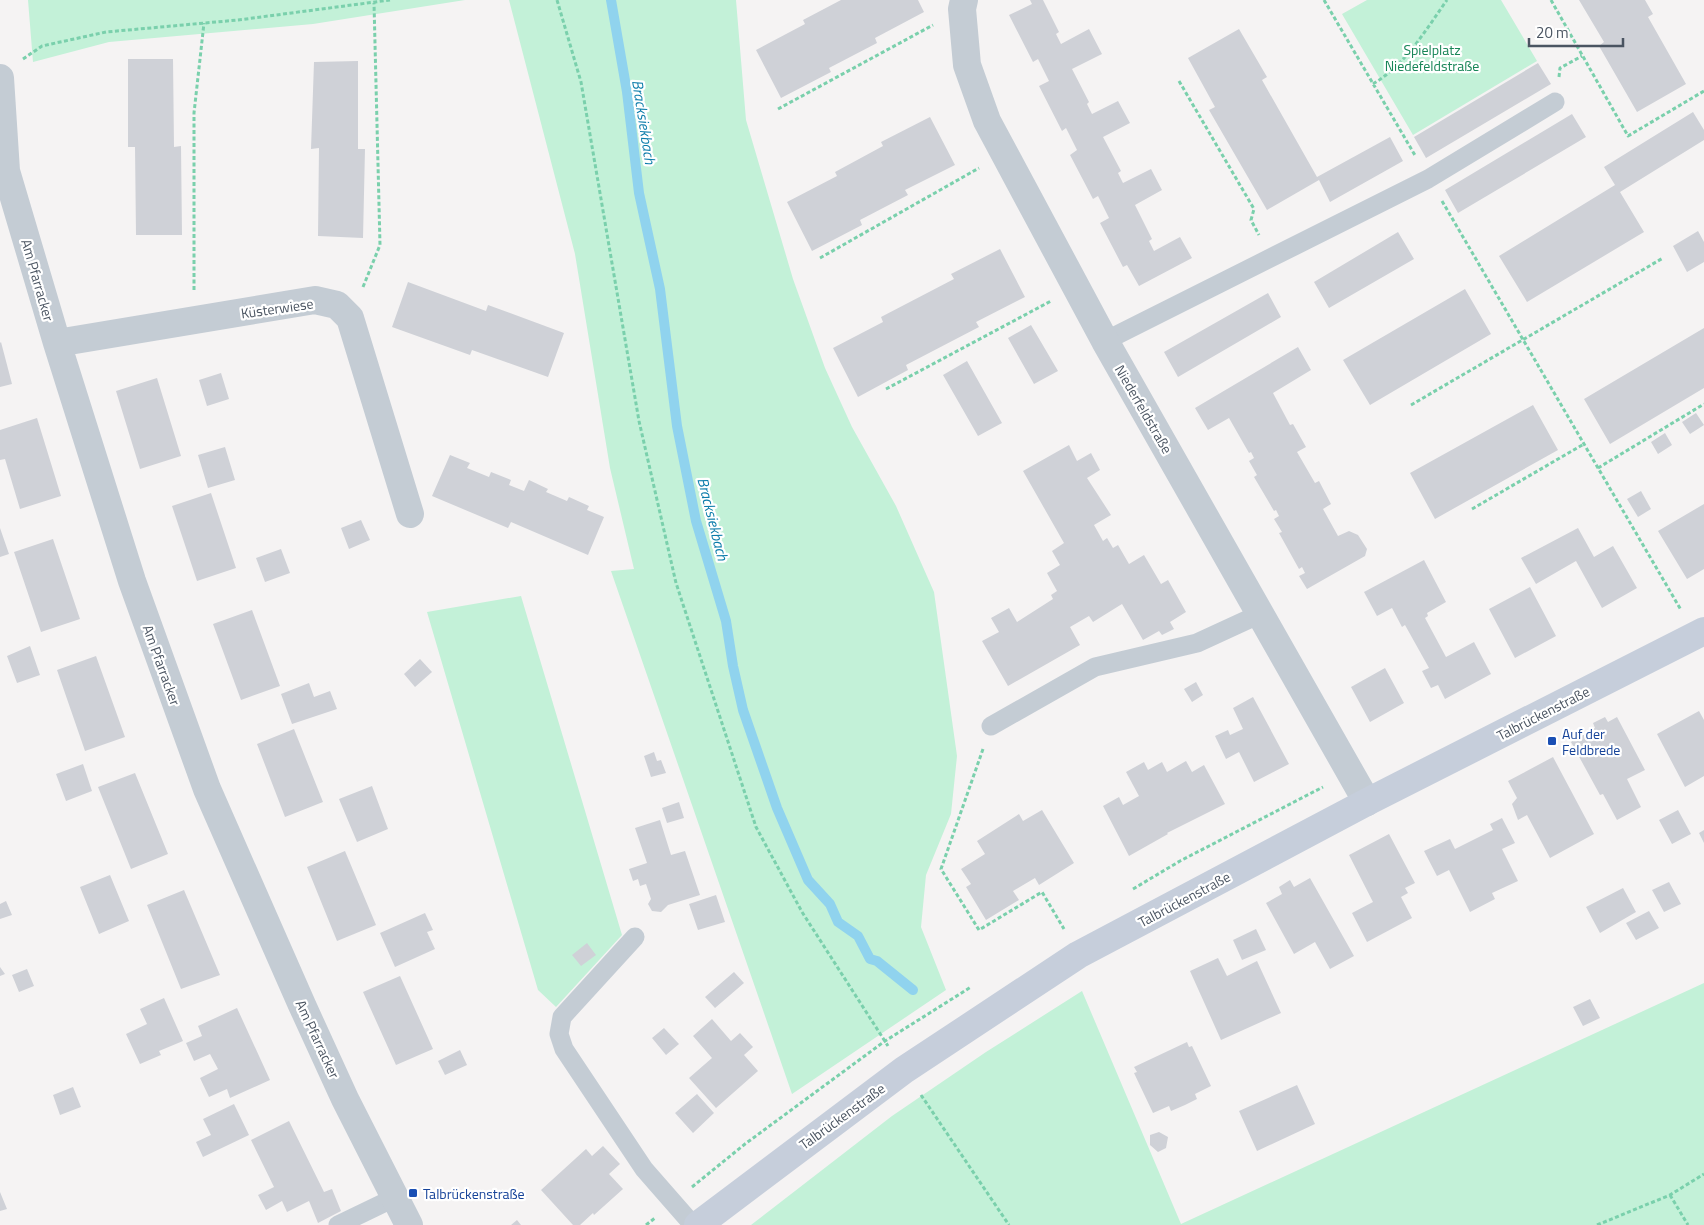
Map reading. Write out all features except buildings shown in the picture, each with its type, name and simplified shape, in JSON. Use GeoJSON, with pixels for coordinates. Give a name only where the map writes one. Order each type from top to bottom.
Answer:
{"type":"FeatureCollection","features":[{"type":"Feature","properties":{"kind":"main road","name":"Talbrückenstraße"},"geometry":{"type":"LineString","coordinates":[[698,1225],[904,1070],[1078,955],[1367,802],[1704,631]]}},
{"type":"Feature","properties":{"kind":"street","name":"Niederfeldstraße"},"geometry":{"type":"LineString","coordinates":[[963,4],[967,65],[986,121],[1105,341],[1367,802]]}},
{"type":"Feature","properties":{"kind":"street","name":"Am Pfarracker"},"geometry":{"type":"LineString","coordinates":[[0,78],[3,173],[132,581],[207,789],[302,1005],[394,1198],[409,1225]]}},
{"type":"Feature","properties":{"kind":"street","name":"Küsterwiese"},"geometry":{"type":"LineString","coordinates":[[57,343],[315,300],[337,305],[350,318]]}},
{"type":"Feature","properties":{"kind":"street"},"geometry":{"type":"LineString","coordinates":[[350,318],[410,514]]}},
{"type":"Feature","properties":{"kind":"lane"},"geometry":{"type":"LineString","coordinates":[[1105,341],[1428,179],[1555,102]]}},
{"type":"Feature","properties":{"kind":"lane"},"geometry":{"type":"LineString","coordinates":[[991,726],[1095,667],[1197,643],[1260,614]]}},
{"type":"Feature","properties":{"kind":"lane"},"geometry":{"type":"LineString","coordinates":[[635,937],[562,1017],[559,1034],[564,1049],[644,1169],[693,1225]]}},
{"type":"Feature","properties":{"kind":"lane"},"geometry":{"type":"LineString","coordinates":[[338,1225],[394,1198]]}},
{"type":"Feature","properties":{"kind":"path"},"geometry":{"type":"LineString","coordinates":[[21,60],[42,46],[106,32],[204,23],[390,0]]}},
{"type":"Feature","properties":{"kind":"path"},"geometry":{"type":"LineString","coordinates":[[557,0],[581,82],[639,421],[676,583],[756,828],[802,912],[904,1070],[1008,1225]]}},
{"type":"Feature","properties":{"kind":"path"},"geometry":{"type":"LineString","coordinates":[[1324,0],[1682,612]]}},
{"type":"Feature","properties":{"kind":"path"},"geometry":{"type":"LineString","coordinates":[[1373,84],[1392,73],[1404,60],[1447,0]]}},
{"type":"Feature","properties":{"kind":"path"},"geometry":{"type":"LineString","coordinates":[[1551,0],[1628,136],[1704,91]]}},
{"type":"Feature","properties":{"kind":"path"},"geometry":{"type":"LineString","coordinates":[[350,318],[380,245],[374,3]]}},
{"type":"Feature","properties":{"kind":"path"},"geometry":{"type":"LineString","coordinates":[[778,109],[963,4]]}},
{"type":"Feature","properties":{"kind":"path"},"geometry":{"type":"LineString","coordinates":[[194,320],[194,113],[204,23]]}},
{"type":"Feature","properties":{"kind":"path"},"geometry":{"type":"LineString","coordinates":[[1555,102],[1560,68],[1582,56]]}},
{"type":"Feature","properties":{"kind":"path"},"geometry":{"type":"LineString","coordinates":[[1179,81],[1254,209],[1251,220],[1271,258]]}},
{"type":"Feature","properties":{"kind":"path"},"geometry":{"type":"LineString","coordinates":[[820,258],[1004,154]]}},
{"type":"Feature","properties":{"kind":"path"},"geometry":{"type":"LineString","coordinates":[[1412,405],[1663,258]]}},
{"type":"Feature","properties":{"kind":"path"},"geometry":{"type":"LineString","coordinates":[[886,389],[1077,288]]}},
{"type":"Feature","properties":{"kind":"path"},"geometry":{"type":"LineString","coordinates":[[1598,468],[1704,404]]}},
{"type":"Feature","properties":{"kind":"path"},"geometry":{"type":"LineString","coordinates":[[1472,509],[1584,444]]}},
{"type":"Feature","properties":{"kind":"path"},"geometry":{"type":"LineString","coordinates":[[991,726],[941,869],[979,930],[1042,892],[1065,929]]}},
{"type":"Feature","properties":{"kind":"path"},"geometry":{"type":"LineString","coordinates":[[1597,1225],[1670,1195],[1704,1174]]}},
{"type":"Feature","properties":{"kind":"path"},"geometry":{"type":"LineString","coordinates":[[1670,1195],[1688,1225]]}},
{"type":"Feature","properties":{"kind":"green space"},"geometry":{"type":"Polygon","coordinates":[[[28,0],[465,0],[313,24],[109,42],[33,62],[28,0]]]}},
{"type":"Feature","properties":{"kind":"green space"},"geometry":{"type":"Polygon","coordinates":[[[509,0],[736,0],[746,120],[793,279],[825,368],[852,427],[896,506],[934,592],[957,756],[951,814],[926,875],[921,927],[946,990],[792,1094],[611,571],[634,569],[610,468],[575,254],[509,0]]]}},
{"type":"Feature","properties":{"kind":"green space","name":"Spielplatz Niedefeldstraße"},"geometry":{"type":"Polygon","coordinates":[[[1367,0],[1501,0],[1537,61],[1413,135],[1342,14],[1367,0]]]}},
{"type":"Feature","properties":{"kind":"green space"},"geometry":{"type":"Polygon","coordinates":[[[521,596],[622,935],[556,1007],[538,990],[427,612],[521,596]]]}},
{"type":"Feature","properties":{"kind":"green space"},"geometry":{"type":"Polygon","coordinates":[[[1704,983],[1704,1225],[751,1225],[892,1116],[986,1052],[1082,991],[1181,1224],[1704,983]]]}},
{"type":"Feature","properties":{"kind":"waterway","name":"Bracksiekbach"},"geometry":{"type":"LineString","coordinates":[[611,0],[627,92],[639,193],[660,289],[677,426],[696,521],[726,621],[733,666],[743,710],[777,808],[808,880],[830,904],[838,922],[858,936],[870,959],[877,961],[913,990]]}},
{"type":"Feature","properties":{"kind":"place","name":"Auf der Feldbrede"},"geometry":{"type":"Point","coordinates":[1552,741]}},
{"type":"Feature","properties":{"kind":"place","name":"Talbrückenstraße"},"geometry":{"type":"Point","coordinates":[413,1193]}}]}
